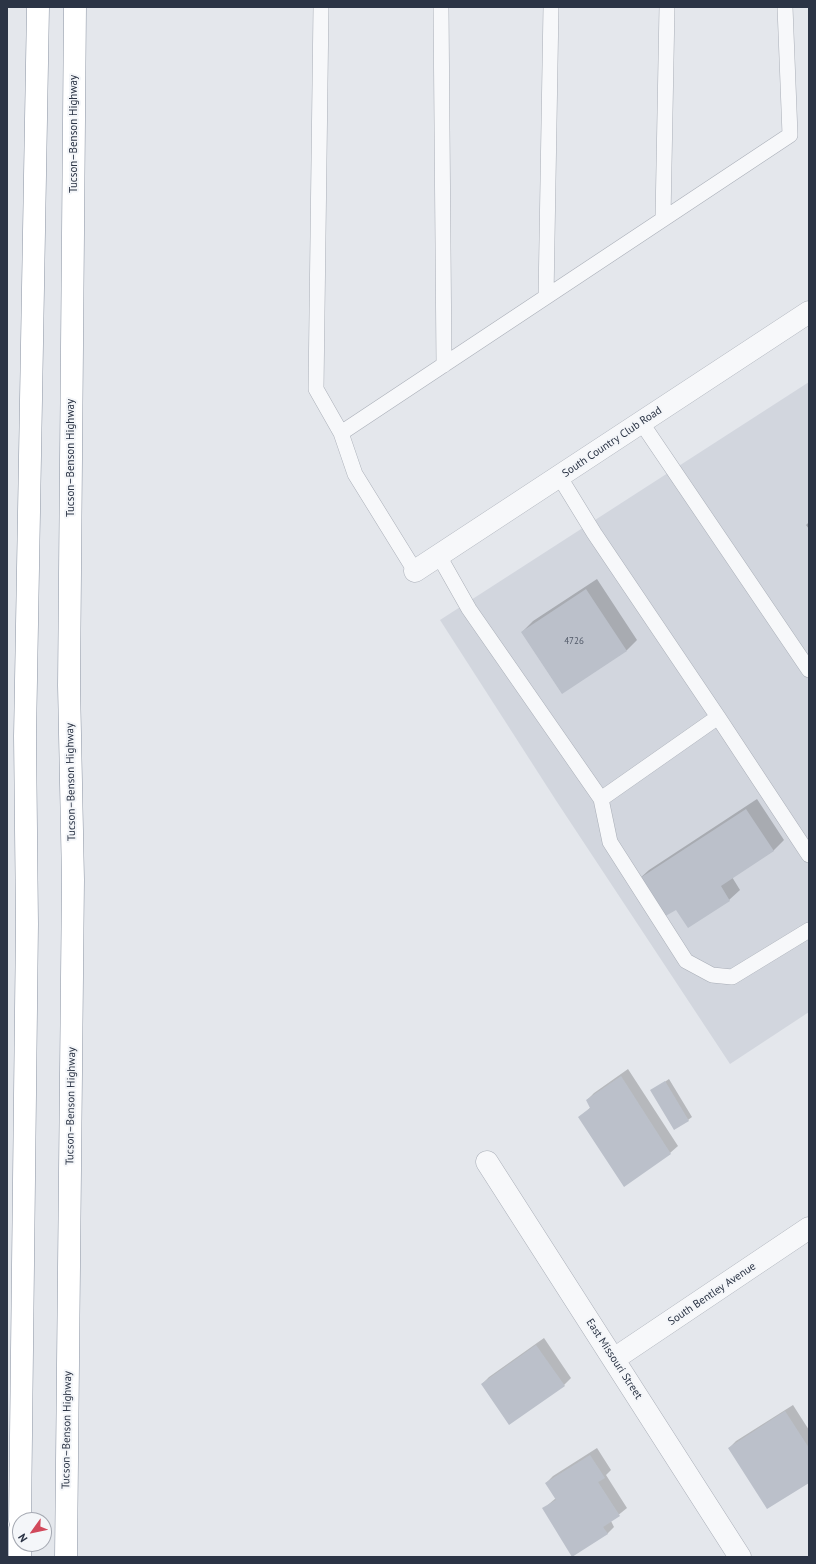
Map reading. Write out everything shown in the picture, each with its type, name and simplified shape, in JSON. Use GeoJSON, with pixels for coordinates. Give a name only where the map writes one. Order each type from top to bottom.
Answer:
{"type":"FeatureCollection","features":[{"type":"Feature","properties":{"kind":"highway"},"geometry":{"type":"LineString","coordinates":[[20,1512],[27,924],[25,736],[38,7]]}},
{"type":"Feature","properties":{"kind":"highway","name":"Tucson–Benson Highway"},"geometry":{"type":"LineString","coordinates":[[66,1557],[73,880],[69,685],[75,7]]}},
{"type":"Feature","properties":{"kind":"street","name":"South Country Club Road"},"geometry":{"type":"LineString","coordinates":[[415,571],[809,312]]}},
{"type":"Feature","properties":{"kind":"street","name":"East Missouri Street"},"geometry":{"type":"LineString","coordinates":[[486,1162],[614,1359],[733,1554]]}},
{"type":"Feature","properties":{"kind":"street","name":"South Bentley Avenue"},"geometry":{"type":"LineString","coordinates":[[614,1359],[809,1228]]}},
{"type":"Feature","properties":{"kind":"lane"},"geometry":{"type":"LineString","coordinates":[[321,7],[316,389],[341,433],[355,474],[415,571]]}},
{"type":"Feature","properties":{"kind":"lane"},"geometry":{"type":"LineString","coordinates":[[441,7],[444,365]]}},
{"type":"Feature","properties":{"kind":"lane"},"geometry":{"type":"LineString","coordinates":[[546,297],[551,7]]}},
{"type":"Feature","properties":{"kind":"lane"},"geometry":{"type":"LineString","coordinates":[[663,218],[667,7]]}},
{"type":"Feature","properties":{"kind":"lane"},"geometry":{"type":"LineString","coordinates":[[341,433],[790,135],[785,7]]}},
{"type":"Feature","properties":{"kind":"lane"},"geometry":{"type":"LineString","coordinates":[[641,422],[809,670]]}},
{"type":"Feature","properties":{"kind":"lane"},"geometry":{"type":"LineString","coordinates":[[560,476],[594,533],[809,855]]}},
{"type":"Feature","properties":{"kind":"lane"},"geometry":{"type":"LineString","coordinates":[[439,556],[469,609],[601,799],[610,842],[686,961],[712,974],[732,977],[809,930]]}},
{"type":"Feature","properties":{"kind":"lane"},"geometry":{"type":"LineString","coordinates":[[601,799],[718,717]]}},
{"type":"Feature","properties":{"kind":"shaded area"},"geometry":{"type":"Polygon","coordinates":[[[809,382],[809,1012],[730,1064],[557,802],[440,620],[809,382]]]}},
{"type":"Feature","properties":{"kind":"building"},"geometry":{"type":"Polygon","coordinates":[[[586,589],[627,651],[562,694],[521,632],[586,589]]]}},
{"type":"Feature","properties":{"kind":"building"},"geometry":{"type":"Polygon","coordinates":[[[746,809],[774,851],[721,886],[730,901],[688,928],[676,910],[662,918],[637,880],[746,809]]]}},
{"type":"Feature","properties":{"kind":"building"},"geometry":{"type":"Polygon","coordinates":[[[621,1076],[671,1154],[624,1187],[578,1117],[590,1108],[586,1100],[621,1076]]]}},
{"type":"Feature","properties":{"kind":"building"},"geometry":{"type":"Polygon","coordinates":[[[665,1081],[689,1121],[674,1130],[650,1090],[665,1081]]]}},
{"type":"Feature","properties":{"kind":"building"},"geometry":{"type":"Polygon","coordinates":[[[536,1345],[565,1386],[509,1425],[481,1384],[536,1345]]]}},
{"type":"Feature","properties":{"kind":"building"},"geometry":{"type":"Polygon","coordinates":[[[785,1411],[809,1448],[809,1483],[767,1509],[728,1448],[785,1411]]]}},
{"type":"Feature","properties":{"kind":"building"},"geometry":{"type":"Polygon","coordinates":[[[590,1455],[605,1478],[598,1482],[620,1516],[603,1527],[608,1534],[572,1557],[542,1508],[556,1500],[545,1483],[590,1455]]]}}]}
